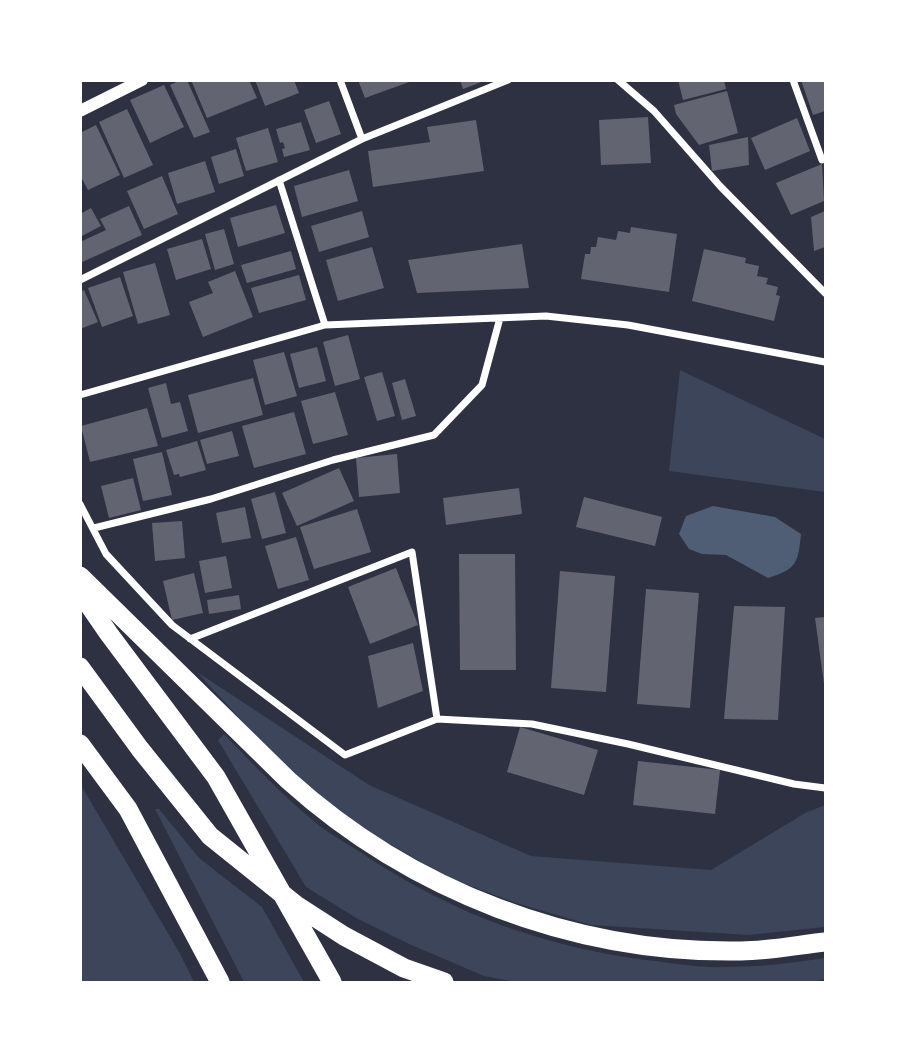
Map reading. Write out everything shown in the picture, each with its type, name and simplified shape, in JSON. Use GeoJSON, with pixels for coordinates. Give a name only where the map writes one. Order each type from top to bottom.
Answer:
{"type":"FeatureCollection","features":[{"type":"Feature","properties":{"kind":"highway"},"geometry":{"type":"LineString","coordinates":[[80,576],[323,812],[389,857],[450,889],[520,917],[595,937],[669,947],[741,951],[825,942]]}},
{"type":"Feature","properties":{"kind":"highway"},"geometry":{"type":"LineString","coordinates":[[80,592],[216,777],[332,982]]}},
{"type":"Feature","properties":{"kind":"highway"},"geometry":{"type":"LineString","coordinates":[[80,667],[140,749],[210,836],[296,905],[344,936],[404,968],[444,982]]}},
{"type":"Feature","properties":{"kind":"highway"},"geometry":{"type":"LineString","coordinates":[[80,744],[128,809],[220,982]]}},
{"type":"Feature","properties":{"kind":"street"},"geometry":{"type":"LineString","coordinates":[[80,111],[142,80]]}},
{"type":"Feature","properties":{"kind":"street"},"geometry":{"type":"LineString","coordinates":[[340,80],[362,139]]}},
{"type":"Feature","properties":{"kind":"street"},"geometry":{"type":"LineString","coordinates":[[80,280],[362,139],[508,80]]}},
{"type":"Feature","properties":{"kind":"street"},"geometry":{"type":"LineString","coordinates":[[618,80],[654,111],[720,186],[825,293]]}},
{"type":"Feature","properties":{"kind":"street"},"geometry":{"type":"LineString","coordinates":[[793,80],[822,160]]}},
{"type":"Feature","properties":{"kind":"street"},"geometry":{"type":"LineString","coordinates":[[279,180],[325,325]]}},
{"type":"Feature","properties":{"kind":"street"},"geometry":{"type":"LineString","coordinates":[[80,395],[325,325],[500,317],[546,316],[628,325],[825,362]]}},
{"type":"Feature","properties":{"kind":"street"},"geometry":{"type":"LineString","coordinates":[[94,528],[211,499],[333,460],[434,435],[482,385],[500,317]]}},
{"type":"Feature","properties":{"kind":"street"},"geometry":{"type":"LineString","coordinates":[[80,504],[106,554],[172,625],[345,755],[437,719],[532,724],[794,784],[825,788]]}},
{"type":"Feature","properties":{"kind":"street"},"geometry":{"type":"LineString","coordinates":[[190,639],[412,552],[437,719]]}},
{"type":"Feature","properties":{"kind":"shaded area"},"geometry":{"type":"Polygon","coordinates":[[[680,370],[825,439],[825,492],[669,471],[680,370]]]}},
{"type":"Feature","properties":{"kind":"shaded area"},"geometry":{"type":"Polygon","coordinates":[[[713,506],[775,517],[801,534],[799,552],[794,564],[768,578],[726,555],[702,554],[689,549],[679,534],[686,516],[713,506]]]}},
{"type":"Feature","properties":{"kind":"shaded area"},"geometry":{"type":"Polygon","coordinates":[[[197,672],[369,785],[531,856],[711,870],[805,813],[825,805],[825,927],[748,935],[591,925],[516,903],[447,877],[343,817],[286,769],[197,672]]]}},
{"type":"Feature","properties":{"kind":"shaded area"},"geometry":{"type":"Polygon","coordinates":[[[224,734],[280,791],[322,828],[402,878],[468,912],[536,937],[646,960],[725,967],[825,958],[825,979],[812,982],[516,982],[484,976],[358,919],[306,887],[218,740],[224,734]]]}},
{"type":"Feature","properties":{"kind":"shaded area"},"geometry":{"type":"Polygon","coordinates":[[[81,785],[179,952],[194,982],[81,982],[81,785]]]}},
{"type":"Feature","properties":{"kind":"shaded area"},"geometry":{"type":"Polygon","coordinates":[[[155,809],[159,809],[199,858],[262,907],[304,982],[244,982],[155,809]]]}},
{"type":"Feature","properties":{"kind":"building"},"geometry":{"type":"Polygon","coordinates":[[[187,80],[210,132],[194,138],[170,85],[187,80]]]}},
{"type":"Feature","properties":{"kind":"building"},"geometry":{"type":"Polygon","coordinates":[[[191,80],[249,80],[257,98],[207,118],[191,80]]]}},
{"type":"Feature","properties":{"kind":"building"},"geometry":{"type":"Polygon","coordinates":[[[255,80],[294,80],[299,93],[265,106],[255,80]]]}},
{"type":"Feature","properties":{"kind":"building"},"geometry":{"type":"Polygon","coordinates":[[[358,80],[412,80],[412,81],[365,98],[358,80]]]}},
{"type":"Feature","properties":{"kind":"building"},"geometry":{"type":"Polygon","coordinates":[[[460,80],[484,80],[484,81],[463,89],[460,80]]]}},
{"type":"Feature","properties":{"kind":"building"},"geometry":{"type":"Polygon","coordinates":[[[678,80],[724,80],[726,89],[683,100],[678,80]]]}},
{"type":"Feature","properties":{"kind":"building"},"geometry":{"type":"Polygon","coordinates":[[[801,80],[825,80],[825,111],[813,115],[801,80]]]}},
{"type":"Feature","properties":{"kind":"building"},"geometry":{"type":"Polygon","coordinates":[[[164,85],[184,127],[150,143],[130,100],[164,85]]]}},
{"type":"Feature","properties":{"kind":"building"},"geometry":{"type":"Polygon","coordinates":[[[727,91],[738,133],[699,145],[676,114],[674,105],[727,91]]]}},
{"type":"Feature","properties":{"kind":"building"},"geometry":{"type":"Polygon","coordinates":[[[329,101],[341,134],[316,143],[304,110],[329,101]]]}},
{"type":"Feature","properties":{"kind":"building"},"geometry":{"type":"Polygon","coordinates":[[[127,109],[153,165],[124,178],[99,122],[127,109]]]}},
{"type":"Feature","properties":{"kind":"building"},"geometry":{"type":"Polygon","coordinates":[[[648,117],[651,163],[601,165],[599,120],[648,117]]]}},
{"type":"Feature","properties":{"kind":"building"},"geometry":{"type":"Polygon","coordinates":[[[797,118],[810,151],[765,170],[751,138],[797,118]]]}},
{"type":"Feature","properties":{"kind":"building"},"geometry":{"type":"Polygon","coordinates":[[[476,120],[484,171],[373,187],[368,151],[430,142],[427,127],[476,120]]]}},
{"type":"Feature","properties":{"kind":"building"},"geometry":{"type":"Polygon","coordinates":[[[301,122],[310,150],[284,157],[282,149],[285,148],[283,142],[280,143],[276,129],[301,122]]]}},
{"type":"Feature","properties":{"kind":"building"},"geometry":{"type":"Polygon","coordinates":[[[96,125],[120,175],[88,190],[80,175],[80,133],[96,125]]]}},
{"type":"Feature","properties":{"kind":"building"},"geometry":{"type":"Polygon","coordinates":[[[268,128],[278,162],[246,171],[236,138],[268,128]]]}},
{"type":"Feature","properties":{"kind":"building"},"geometry":{"type":"Polygon","coordinates":[[[748,137],[749,165],[712,171],[709,145],[748,137]]]}},
{"type":"Feature","properties":{"kind":"building"},"geometry":{"type":"Polygon","coordinates":[[[236,149],[244,176],[219,184],[211,157],[236,149]]]}},
{"type":"Feature","properties":{"kind":"building"},"geometry":{"type":"Polygon","coordinates":[[[205,161],[215,192],[177,204],[168,173],[205,161]]]}},
{"type":"Feature","properties":{"kind":"building"},"geometry":{"type":"Polygon","coordinates":[[[822,164],[824,201],[791,215],[776,183],[822,164]]]}},
{"type":"Feature","properties":{"kind":"building"},"geometry":{"type":"Polygon","coordinates":[[[349,170],[358,201],[302,217],[294,186],[349,170]]]}},
{"type":"Feature","properties":{"kind":"building"},"geometry":{"type":"Polygon","coordinates":[[[162,176],[178,214],[144,229],[127,191],[162,176]]]}},
{"type":"Feature","properties":{"kind":"building"},"geometry":{"type":"Polygon","coordinates":[[[276,205],[285,233],[238,247],[230,218],[276,205]]]}},
{"type":"Feature","properties":{"kind":"building"},"geometry":{"type":"Polygon","coordinates":[[[129,206],[142,235],[80,263],[80,242],[106,230],[100,219],[129,206]]]}},
{"type":"Feature","properties":{"kind":"building"},"geometry":{"type":"Polygon","coordinates":[[[91,208],[101,226],[80,237],[80,214],[91,208]]]}},
{"type":"Feature","properties":{"kind":"building"},"geometry":{"type":"Polygon","coordinates":[[[362,211],[369,237],[319,252],[311,226],[362,211]]]}},
{"type":"Feature","properties":{"kind":"building"},"geometry":{"type":"Polygon","coordinates":[[[825,211],[825,247],[814,251],[811,217],[825,211]]]}},
{"type":"Feature","properties":{"kind":"building"},"geometry":{"type":"Polygon","coordinates":[[[631,227],[677,234],[669,292],[581,279],[585,254],[590,254],[591,247],[596,247],[598,237],[616,240],[618,231],[630,233],[631,227]]]}},
{"type":"Feature","properties":{"kind":"building"},"geometry":{"type":"Polygon","coordinates":[[[224,229],[234,264],[215,270],[205,234],[224,229]]]}},
{"type":"Feature","properties":{"kind":"building"},"geometry":{"type":"Polygon","coordinates":[[[202,239],[211,269],[176,280],[167,249],[202,239]]]}},
{"type":"Feature","properties":{"kind":"building"},"geometry":{"type":"Polygon","coordinates":[[[522,244],[529,288],[417,293],[408,260],[522,244]]]}},
{"type":"Feature","properties":{"kind":"building"},"geometry":{"type":"Polygon","coordinates":[[[372,247],[384,288],[338,301],[326,260],[372,247]]]}},
{"type":"Feature","properties":{"kind":"building"},"geometry":{"type":"Polygon","coordinates":[[[704,249],[746,258],[745,263],[759,266],[757,276],[768,278],[766,284],[778,287],[776,295],[780,296],[774,321],[692,301],[704,249]]]}},
{"type":"Feature","properties":{"kind":"building"},"geometry":{"type":"Polygon","coordinates":[[[291,251],[296,269],[247,283],[241,265],[291,251]]]}},
{"type":"Feature","properties":{"kind":"building"},"geometry":{"type":"Polygon","coordinates":[[[155,263],[170,315],[138,324],[123,272],[155,263]]]}},
{"type":"Feature","properties":{"kind":"building"},"geometry":{"type":"Polygon","coordinates":[[[235,271],[253,317],[203,337],[189,302],[213,293],[208,282],[235,271]]]}},
{"type":"Feature","properties":{"kind":"building"},"geometry":{"type":"Polygon","coordinates":[[[299,275],[306,300],[259,313],[251,288],[299,275]]]}},
{"type":"Feature","properties":{"kind":"building"},"geometry":{"type":"Polygon","coordinates":[[[120,277],[133,316],[102,327],[88,288],[120,277]]]}},
{"type":"Feature","properties":{"kind":"building"},"geometry":{"type":"Polygon","coordinates":[[[84,290],[98,322],[80,329],[80,292],[84,290]]]}},
{"type":"Feature","properties":{"kind":"building"},"geometry":{"type":"Polygon","coordinates":[[[348,335],[360,379],[335,386],[323,342],[348,335]]]}},
{"type":"Feature","properties":{"kind":"building"},"geometry":{"type":"Polygon","coordinates":[[[317,347],[326,381],[299,388],[290,354],[317,347]]]}},
{"type":"Feature","properties":{"kind":"building"},"geometry":{"type":"Polygon","coordinates":[[[284,352],[297,396],[265,405],[253,360],[284,352]]]}},
{"type":"Feature","properties":{"kind":"building"},"geometry":{"type":"Polygon","coordinates":[[[382,372],[395,416],[377,421],[364,377],[382,372]]]}},
{"type":"Feature","properties":{"kind":"building"},"geometry":{"type":"Polygon","coordinates":[[[253,378],[263,415],[198,433],[188,395],[253,378]]]}},
{"type":"Feature","properties":{"kind":"building"},"geometry":{"type":"Polygon","coordinates":[[[405,379],[416,416],[402,420],[392,383],[405,379]]]}},
{"type":"Feature","properties":{"kind":"building"},"geometry":{"type":"Polygon","coordinates":[[[166,383],[171,404],[180,402],[188,431],[162,438],[148,388],[166,383]]]}},
{"type":"Feature","properties":{"kind":"building"},"geometry":{"type":"Polygon","coordinates":[[[335,392],[348,435],[313,444],[301,401],[335,392]]]}},
{"type":"Feature","properties":{"kind":"building"},"geometry":{"type":"Polygon","coordinates":[[[147,408],[158,446],[90,462],[81,426],[147,408]]]}},
{"type":"Feature","properties":{"kind":"building"},"geometry":{"type":"Polygon","coordinates":[[[294,412],[306,454],[254,468],[242,426],[294,412]]]}},
{"type":"Feature","properties":{"kind":"building"},"geometry":{"type":"Polygon","coordinates":[[[232,431],[239,456],[207,464],[200,440],[232,431]]]}},
{"type":"Feature","properties":{"kind":"building"},"geometry":{"type":"Polygon","coordinates":[[[197,441],[206,470],[180,477],[179,474],[174,475],[166,450],[197,441]]]}},
{"type":"Feature","properties":{"kind":"building"},"geometry":{"type":"Polygon","coordinates":[[[162,452],[172,495],[143,501],[133,459],[162,452]]]}},
{"type":"Feature","properties":{"kind":"building"},"geometry":{"type":"Polygon","coordinates":[[[397,454],[400,493],[359,497],[356,458],[397,454]]]}},
{"type":"Feature","properties":{"kind":"building"},"geometry":{"type":"Polygon","coordinates":[[[339,468],[354,501],[297,526],[282,493],[339,468]]]}},
{"type":"Feature","properties":{"kind":"building"},"geometry":{"type":"Polygon","coordinates":[[[133,478],[141,510],[109,518],[101,486],[133,478]]]}},
{"type":"Feature","properties":{"kind":"building"},"geometry":{"type":"Polygon","coordinates":[[[519,488],[522,514],[446,525],[443,498],[519,488]]]}},
{"type":"Feature","properties":{"kind":"building"},"geometry":{"type":"Polygon","coordinates":[[[275,492],[286,533],[262,539],[251,499],[275,492]]]}},
{"type":"Feature","properties":{"kind":"building"},"geometry":{"type":"Polygon","coordinates":[[[584,497],[662,517],[655,546],[576,527],[584,497]]]}},
{"type":"Feature","properties":{"kind":"building"},"geometry":{"type":"Polygon","coordinates":[[[245,507],[251,538],[222,543],[216,513],[245,507]]]}},
{"type":"Feature","properties":{"kind":"building"},"geometry":{"type":"Polygon","coordinates":[[[357,509],[371,552],[314,569],[300,527],[357,509]]]}},
{"type":"Feature","properties":{"kind":"building"},"geometry":{"type":"Polygon","coordinates":[[[182,521],[185,558],[155,561],[152,523],[182,521]]]}},
{"type":"Feature","properties":{"kind":"building"},"geometry":{"type":"Polygon","coordinates":[[[296,537],[309,580],[278,589],[265,546],[296,537]]]}},
{"type":"Feature","properties":{"kind":"building"},"geometry":{"type":"Polygon","coordinates":[[[459,554],[515,554],[516,670],[460,670],[459,554]]]}},
{"type":"Feature","properties":{"kind":"building"},"geometry":{"type":"Polygon","coordinates":[[[226,556],[232,588],[205,593],[199,561],[226,556]]]}},
{"type":"Feature","properties":{"kind":"building"},"geometry":{"type":"Polygon","coordinates":[[[396,568],[418,625],[370,644],[348,587],[396,568]]]}},
{"type":"Feature","properties":{"kind":"building"},"geometry":{"type":"Polygon","coordinates":[[[560,571],[615,576],[606,692],[551,688],[560,571]]]}},
{"type":"Feature","properties":{"kind":"building"},"geometry":{"type":"Polygon","coordinates":[[[194,573],[203,613],[172,620],[163,581],[194,573]]]}},
{"type":"Feature","properties":{"kind":"building"},"geometry":{"type":"Polygon","coordinates":[[[646,589],[699,593],[690,708],[637,704],[646,589]]]}},
{"type":"Feature","properties":{"kind":"building"},"geometry":{"type":"Polygon","coordinates":[[[239,595],[241,609],[209,614],[207,600],[239,595]]]}},
{"type":"Feature","properties":{"kind":"building"},"geometry":{"type":"Polygon","coordinates":[[[734,606],[785,607],[778,720],[724,719],[734,606]]]}},
{"type":"Feature","properties":{"kind":"building"},"geometry":{"type":"Polygon","coordinates":[[[825,617],[825,684],[824,684],[815,618],[825,617]]]}},
{"type":"Feature","properties":{"kind":"building"},"geometry":{"type":"Polygon","coordinates":[[[413,643],[423,691],[378,708],[368,656],[413,643]]]}},
{"type":"Feature","properties":{"kind":"building"},"geometry":{"type":"Polygon","coordinates":[[[520,727],[598,750],[584,795],[507,772],[520,727]]]}},
{"type":"Feature","properties":{"kind":"building"},"geometry":{"type":"Polygon","coordinates":[[[638,761],[720,770],[715,814],[633,805],[638,761]]]}}]}
